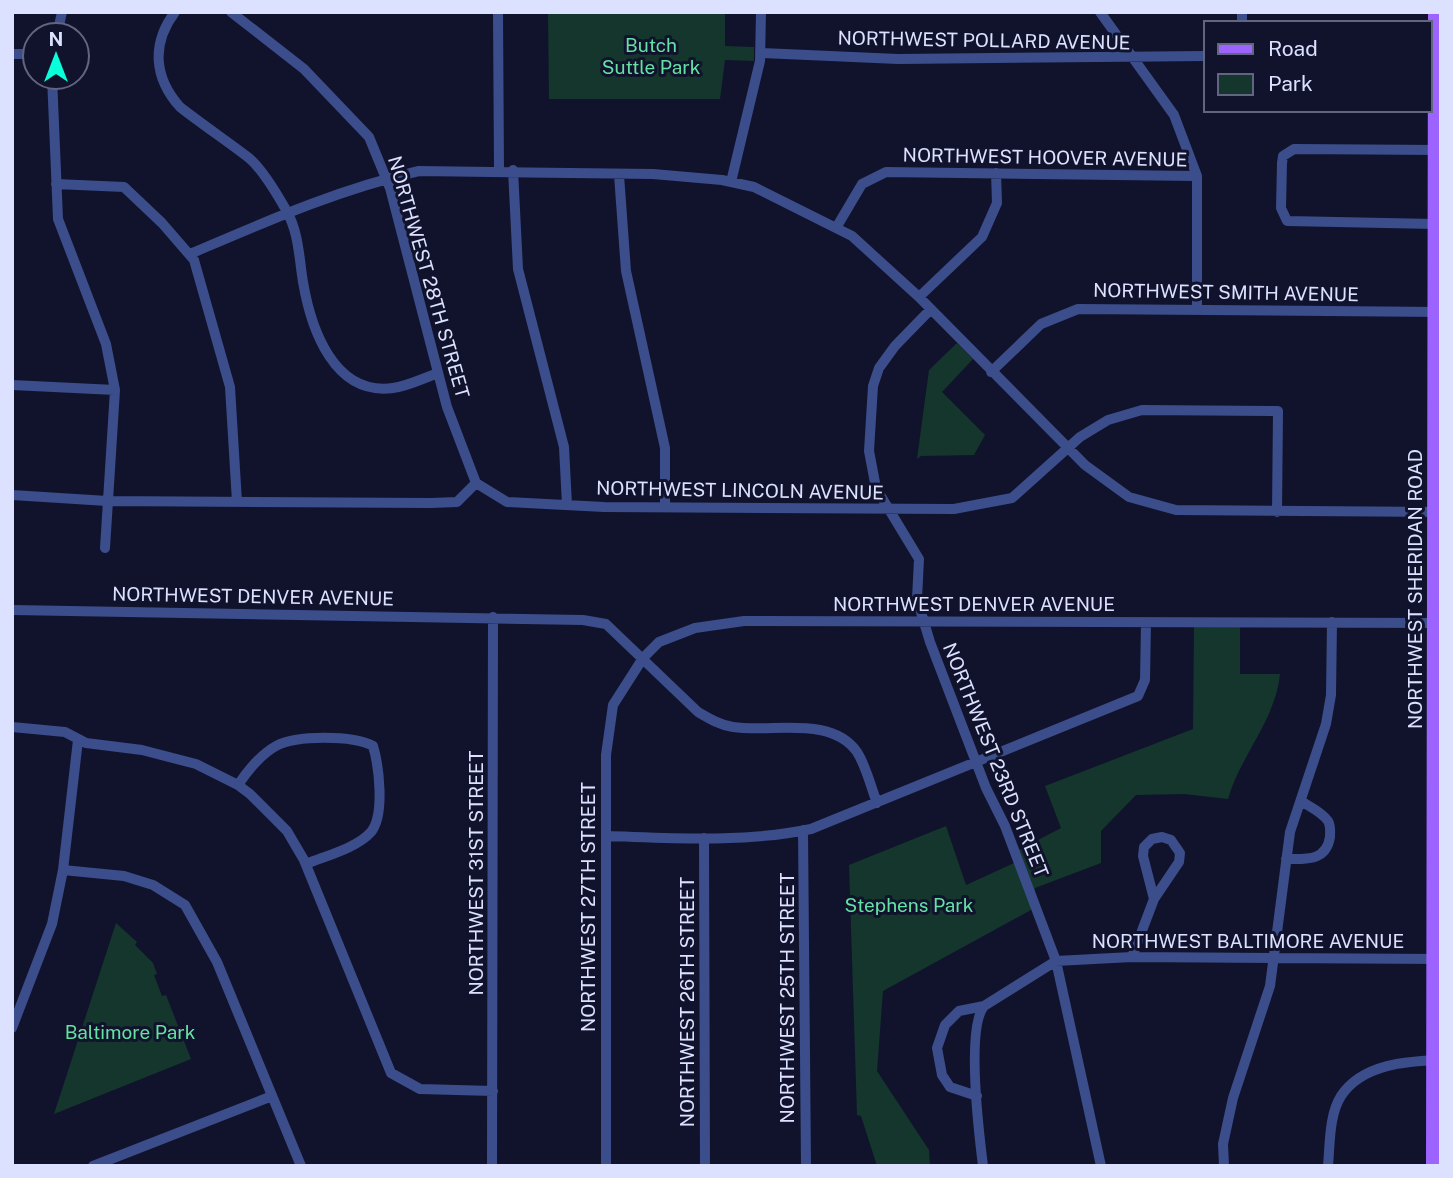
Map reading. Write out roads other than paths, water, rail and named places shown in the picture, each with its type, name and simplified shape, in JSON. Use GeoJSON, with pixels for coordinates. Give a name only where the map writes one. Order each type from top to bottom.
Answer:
{"type":"FeatureCollection","features":[{"type":"Feature","properties":{"kind":"main road","name":"NORTHWEST SHERIDAN ROAD"},"geometry":{"type":"LineString","coordinates":[[1433,1166],[1437,1060],[1438,623],[1438,312],[1435,224],[1438,150],[1435,12]]}},
{"type":"Feature","properties":{"kind":"street"},"geometry":{"type":"LineString","coordinates":[[175,12],[159,41],[157,64],[171,97],[226,144],[251,160],[287,212],[295,232],[304,287],[321,346],[337,368],[357,384],[371,388],[393,388],[438,373]]}},
{"type":"Feature","properties":{"kind":"street","name":"NORTHWEST 28TH STREET"},"geometry":{"type":"LineString","coordinates":[[231,12],[304,69],[369,137],[386,178],[438,373],[476,483]]}},
{"type":"Feature","properties":{"kind":"street"},"geometry":{"type":"LineString","coordinates":[[498,12],[499,170]]}},
{"type":"Feature","properties":{"kind":"street"},"geometry":{"type":"LineString","coordinates":[[731,182],[761,53],[761,12]]}},
{"type":"Feature","properties":{"kind":"street"},"geometry":{"type":"LineString","coordinates":[[1100,12],[1174,115],[1197,176],[1197,308]]}},
{"type":"Feature","properties":{"kind":"street","name":"NORTHWEST POLLARD AVENUE"},"geometry":{"type":"LineString","coordinates":[[761,53],[898,59],[1136,59],[1204,56]]}},
{"type":"Feature","properties":{"kind":"street"},"geometry":{"type":"LineString","coordinates":[[53,91],[58,219],[106,344],[115,390],[105,548]]}},
{"type":"Feature","properties":{"kind":"street"},"geometry":{"type":"LineString","coordinates":[[1435,224],[1296,223],[1283,216],[1281,186],[1283,156],[1294,149],[1438,150]]}},
{"type":"Feature","properties":{"kind":"street"},"geometry":{"type":"LineString","coordinates":[[190,254],[287,212],[386,178],[419,171],[513,170],[653,174],[731,182],[754,187],[852,236],[919,297],[1068,447],[1129,497],[1176,510],[1438,512]]}},
{"type":"Feature","properties":{"kind":"street"},"geometry":{"type":"LineString","coordinates":[[513,170],[518,269],[564,447],[567,505]]}},
{"type":"Feature","properties":{"kind":"street","name":"NORTHWEST HOOVER AVENUE"},"geometry":{"type":"LineString","coordinates":[[836,228],[862,184],[873,176],[886,172],[1197,176]]}},
{"type":"Feature","properties":{"kind":"street"},"geometry":{"type":"LineString","coordinates":[[919,297],[982,237],[997,203],[996,173]]}},
{"type":"Feature","properties":{"kind":"street"},"geometry":{"type":"LineString","coordinates":[[619,175],[625,271],[665,448],[665,507]]}},
{"type":"Feature","properties":{"kind":"street"},"geometry":{"type":"LineString","coordinates":[[56,184],[124,187],[190,254],[230,387],[237,502]]}},
{"type":"Feature","properties":{"kind":"street","name":"NORTHWEST SMITH AVENUE"},"geometry":{"type":"LineString","coordinates":[[991,372],[1041,324],[1078,309],[1438,312]]}},
{"type":"Feature","properties":{"kind":"street","name":"NORTHWEST 23RD STREET"},"geometry":{"type":"LineString","coordinates":[[930,310],[895,346],[879,368],[873,386],[869,451],[876,488],[919,558],[917,599],[924,621],[976,762],[1005,826],[1056,961],[1101,1166]]}},
{"type":"Feature","properties":{"kind":"street"},"geometry":{"type":"LineString","coordinates":[[12,386],[115,390]]}},
{"type":"Feature","properties":{"kind":"street","name":"NORTHWEST LINCOLN AVENUE"},"geometry":{"type":"LineString","coordinates":[[476,483],[508,502],[665,507],[954,509],[1012,498],[1068,447],[1108,420],[1142,410],[1278,411],[1277,512]]}},
{"type":"Feature","properties":{"kind":"street"},"geometry":{"type":"LineString","coordinates":[[12,495],[107,501],[457,502],[476,483]]}},
{"type":"Feature","properties":{"kind":"street","name":"NORTHWEST DENVER AVENUE"},"geometry":{"type":"LineString","coordinates":[[12,610],[494,617]]}},
{"type":"Feature","properties":{"kind":"street"},"geometry":{"type":"LineString","coordinates":[[494,617],[606,624],[698,712],[715,722],[734,727],[820,730],[835,734],[858,753],[877,803]]}},
{"type":"Feature","properties":{"kind":"street","name":"NORTHWEST 31ST STREET"},"geometry":{"type":"LineString","coordinates":[[492,1166],[494,617]]}},
{"type":"Feature","properties":{"kind":"street","name":"NORTHWEST DENVER AVENUE"},"geometry":{"type":"LineString","coordinates":[[643,658],[659,642],[719,622],[1438,623]]}},
{"type":"Feature","properties":{"kind":"street"},"geometry":{"type":"LineString","coordinates":[[1224,1166],[1223,1144],[1233,1098],[1270,986],[1286,859],[1326,724],[1331,695],[1332,622]]}},
{"type":"Feature","properties":{"kind":"street"},"geometry":{"type":"LineString","coordinates":[[606,836],[775,836],[803,830],[877,803],[1138,696],[1145,680],[1146,623]]}},
{"type":"Feature","properties":{"kind":"street","name":"NORTHWEST 27TH STREET"},"geometry":{"type":"LineString","coordinates":[[606,1166],[606,755],[613,705],[643,658]]}},
{"type":"Feature","properties":{"kind":"street"},"geometry":{"type":"LineString","coordinates":[[12,727],[65,732],[78,740],[179,757],[238,785],[287,831],[306,864],[391,1073],[420,1089],[493,1091]]}},
{"type":"Feature","properties":{"kind":"street"},"geometry":{"type":"LineString","coordinates":[[238,785],[252,765],[277,745],[339,737],[373,746],[380,793],[372,831],[363,839],[306,864]]}},
{"type":"Feature","properties":{"kind":"street"},"geometry":{"type":"LineString","coordinates":[[12,1028],[52,924],[63,870],[78,740]]}},
{"type":"Feature","properties":{"kind":"street"},"geometry":{"type":"LineString","coordinates":[[1286,859],[1310,860],[1321,856],[1329,843],[1330,825],[1326,819],[1301,801]]}},
{"type":"Feature","properties":{"kind":"street","name":"NORTHWEST 25TH STREET"},"geometry":{"type":"LineString","coordinates":[[803,830],[806,1166]]}},
{"type":"Feature","properties":{"kind":"street"},"geometry":{"type":"LineString","coordinates":[[1132,957],[1154,899],[1178,862],[1180,853],[1171,840],[1162,837],[1152,839],[1144,847],[1143,856],[1154,899]]}},
{"type":"Feature","properties":{"kind":"street","name":"NORTHWEST 26TH STREET"},"geometry":{"type":"LineString","coordinates":[[704,838],[705,1166]]}},
{"type":"Feature","properties":{"kind":"street"},"geometry":{"type":"LineString","coordinates":[[63,870],[124,876],[153,885],[185,905],[217,962],[301,1166]]}},
{"type":"Feature","properties":{"kind":"street","name":"NORTHWEST BALTIMORE AVENUE"},"geometry":{"type":"LineString","coordinates":[[1056,961],[1132,957],[1437,959]]}},
{"type":"Feature","properties":{"kind":"street"},"geometry":{"type":"LineString","coordinates":[[983,1166],[977,1096],[978,1013],[984,1006],[1056,961]]}},
{"type":"Feature","properties":{"kind":"street"},"geometry":{"type":"LineString","coordinates":[[977,1096],[950,1087],[942,1075],[937,1048],[945,1024],[959,1011],[984,1006]]}},
{"type":"Feature","properties":{"kind":"street"},"geometry":{"type":"LineString","coordinates":[[1328,1166],[1331,1128],[1340,1098],[1349,1087],[1388,1065],[1437,1060]]}},
{"type":"Feature","properties":{"kind":"street"},"geometry":{"type":"LineString","coordinates":[[93,1166],[272,1096]]}},
{"type":"Feature","properties":{"kind":"park label","name":"Butch Suttle Park"},"geometry":{"type":"Point","coordinates":[651,56]}},
{"type":"Feature","properties":{"kind":"park label","name":"Stephens Park"},"geometry":{"type":"Point","coordinates":[909,905]}},
{"type":"Feature","properties":{"kind":"park label","name":"Baltimore Park"},"geometry":{"type":"Point","coordinates":[130,1032]}}]}
